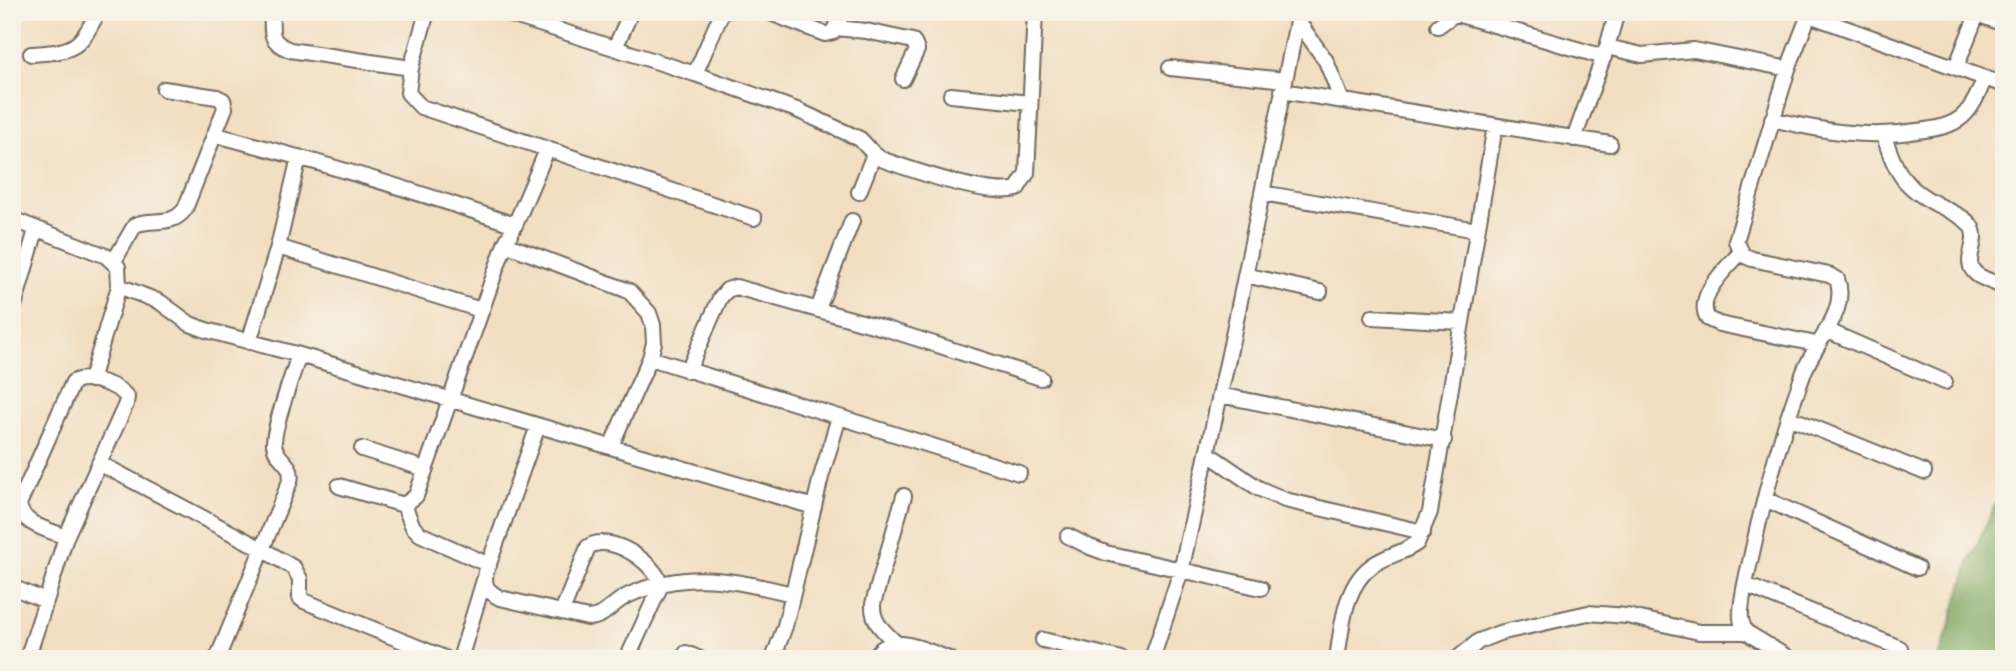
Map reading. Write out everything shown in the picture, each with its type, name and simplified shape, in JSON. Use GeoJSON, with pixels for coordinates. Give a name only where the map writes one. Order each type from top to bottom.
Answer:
{"type":"FeatureCollection","features":[{"type":"Feature","properties":{"kind":"street"},"geometry":{"type":"LineString","coordinates":[[31,54],[65,51],[74,47],[87,35],[98,12]]}},
{"type":"Feature","properties":{"kind":"street"},"geometry":{"type":"LineString","coordinates":[[272,12],[273,39],[278,45],[289,50],[411,68]]}},
{"type":"Feature","properties":{"kind":"street"},"geometry":{"type":"LineString","coordinates":[[427,12],[411,68],[408,93],[421,107],[754,218]]}},
{"type":"Feature","properties":{"kind":"street"},"geometry":{"type":"LineString","coordinates":[[502,12],[797,110],[842,129],[865,143],[874,154],[933,177],[999,191],[1017,189],[1027,173],[1035,12]]}},
{"type":"Feature","properties":{"kind":"street"},"geometry":{"type":"LineString","coordinates":[[615,48],[631,12]]}},
{"type":"Feature","properties":{"kind":"street"},"geometry":{"type":"LineString","coordinates":[[695,74],[722,12]]}},
{"type":"Feature","properties":{"kind":"street"},"geometry":{"type":"LineString","coordinates":[[768,12],[821,34],[830,34],[836,28],[843,12]]}},
{"type":"Feature","properties":{"kind":"street"},"geometry":{"type":"LineString","coordinates":[[1574,139],[1605,52],[1616,12]]}},
{"type":"Feature","properties":{"kind":"street"},"geometry":{"type":"LineString","coordinates":[[1956,68],[1978,13],[2004,24]]}},
{"type":"Feature","properties":{"kind":"street"},"geometry":{"type":"LineString","coordinates":[[1790,659],[1752,638],[1742,625],[1741,614],[1765,499],[1788,417],[1804,370],[1816,344],[1837,312],[1840,298],[1837,279],[1752,259],[1738,248],[1737,235],[1788,69],[1810,14],[2004,85]]}},
{"type":"Feature","properties":{"kind":"street"},"geometry":{"type":"LineString","coordinates":[[1438,26],[1453,15],[1491,17],[1605,52],[1664,55],[1694,50],[1788,69]]}},
{"type":"Feature","properties":{"kind":"street"},"geometry":{"type":"LineString","coordinates":[[1152,659],[1181,571],[1298,16]]}},
{"type":"Feature","properties":{"kind":"street"},"geometry":{"type":"LineString","coordinates":[[1298,16],[1326,61],[1342,101]]}},
{"type":"Feature","properties":{"kind":"street"},"geometry":{"type":"LineString","coordinates":[[836,28],[880,33],[913,41],[917,50],[903,79]]}},
{"type":"Feature","properties":{"kind":"street"},"geometry":{"type":"LineString","coordinates":[[1170,68],[1284,85],[1342,101],[1610,144]]}},
{"type":"Feature","properties":{"kind":"street"},"geometry":{"type":"LineString","coordinates":[[1772,119],[1836,133],[1884,136],[1936,129],[1963,116],[1973,104],[1985,78]]}},
{"type":"Feature","properties":{"kind":"street"},"geometry":{"type":"LineString","coordinates":[[114,261],[135,225],[145,222],[163,223],[180,216],[225,108],[223,100],[217,97],[164,89]]}},
{"type":"Feature","properties":{"kind":"street"},"geometry":{"type":"LineString","coordinates":[[951,95],[1030,103]]}},
{"type":"Feature","properties":{"kind":"street"},"geometry":{"type":"LineString","coordinates":[[1337,659],[1350,596],[1358,579],[1373,565],[1417,543],[1430,512],[1495,126]]}},
{"type":"Feature","properties":{"kind":"street"},"geometry":{"type":"LineString","coordinates":[[216,135],[436,198],[515,225]]}},
{"type":"Feature","properties":{"kind":"street"},"geometry":{"type":"LineString","coordinates":[[1884,136],[1900,177],[1911,189],[1958,215],[1971,226],[1974,239],[1970,258],[1972,270],[2004,287]]}},
{"type":"Feature","properties":{"kind":"street"},"geometry":{"type":"LineString","coordinates":[[404,505],[416,496],[505,244],[547,150]]}},
{"type":"Feature","properties":{"kind":"street"},"geometry":{"type":"LineString","coordinates":[[859,192],[874,154]]}},
{"type":"Feature","properties":{"kind":"street"},"geometry":{"type":"LineString","coordinates":[[249,342],[278,247],[299,157]]}},
{"type":"Feature","properties":{"kind":"street"},"geometry":{"type":"LineString","coordinates":[[1262,193],[1477,230]]}},
{"type":"Feature","properties":{"kind":"street"},"geometry":{"type":"LineString","coordinates":[[12,219],[114,261],[120,274],[119,286],[90,380]]}},
{"type":"Feature","properties":{"kind":"street"},"geometry":{"type":"LineString","coordinates":[[818,309],[852,221]]}},
{"type":"Feature","properties":{"kind":"street"},"geometry":{"type":"LineString","coordinates":[[12,313],[36,230]]}},
{"type":"Feature","properties":{"kind":"street"},"geometry":{"type":"LineString","coordinates":[[505,244],[629,291],[649,313],[654,343],[650,358],[611,446]]}},
{"type":"Feature","properties":{"kind":"street"},"geometry":{"type":"LineString","coordinates":[[278,247],[481,310]]}},
{"type":"Feature","properties":{"kind":"street"},"geometry":{"type":"LineString","coordinates":[[1741,252],[1706,297],[1704,307],[1709,319],[1719,324],[1816,344]]}},
{"type":"Feature","properties":{"kind":"street"},"geometry":{"type":"LineString","coordinates":[[1245,275],[1320,292]]}},
{"type":"Feature","properties":{"kind":"street"},"geometry":{"type":"LineString","coordinates":[[119,286],[160,302],[190,324],[814,508]]}},
{"type":"Feature","properties":{"kind":"street"},"geometry":{"type":"LineString","coordinates":[[688,371],[720,298],[727,290],[736,287],[818,309],[1041,378]]}},
{"type":"Feature","properties":{"kind":"street"},"geometry":{"type":"LineString","coordinates":[[1372,317],[1461,322]]}},
{"type":"Feature","properties":{"kind":"street"},"geometry":{"type":"LineString","coordinates":[[1826,330],[1945,382]]}},
{"type":"Feature","properties":{"kind":"street"},"geometry":{"type":"LineString","coordinates":[[217,659],[292,475],[290,466],[276,452],[274,437],[299,355]]}},
{"type":"Feature","properties":{"kind":"street"},"geometry":{"type":"LineString","coordinates":[[650,358],[1019,473]]}},
{"type":"Feature","properties":{"kind":"street"},"geometry":{"type":"LineString","coordinates":[[27,659],[66,537],[127,400],[122,391],[90,380],[78,379],[73,382],[19,504],[22,515],[28,521],[66,537]]}},
{"type":"Feature","properties":{"kind":"street"},"geometry":{"type":"LineString","coordinates":[[1220,394],[1444,440]]}},
{"type":"Feature","properties":{"kind":"street"},"geometry":{"type":"LineString","coordinates":[[772,659],[785,626],[839,417]]}},
{"type":"Feature","properties":{"kind":"street"},"geometry":{"type":"LineString","coordinates":[[1788,417],[1924,472]]}},
{"type":"Feature","properties":{"kind":"street"},"geometry":{"type":"LineString","coordinates":[[460,659],[489,565],[538,426]]}},
{"type":"Feature","properties":{"kind":"street"},"geometry":{"type":"LineString","coordinates":[[362,449],[425,469]]}},
{"type":"Feature","properties":{"kind":"street"},"geometry":{"type":"LineString","coordinates":[[1207,453],[1258,488],[1285,500],[1423,532]]}},
{"type":"Feature","properties":{"kind":"street"},"geometry":{"type":"LineString","coordinates":[[99,463],[294,568],[298,573],[299,594],[304,601],[446,659]]}},
{"type":"Feature","properties":{"kind":"street"},"geometry":{"type":"LineString","coordinates":[[339,486],[404,505]]}},
{"type":"Feature","properties":{"kind":"street"},"geometry":{"type":"LineString","coordinates":[[896,643],[876,623],[873,604],[904,496]]}},
{"type":"Feature","properties":{"kind":"street"},"geometry":{"type":"LineString","coordinates":[[1765,499],[1917,568]]}},
{"type":"Feature","properties":{"kind":"street"},"geometry":{"type":"LineString","coordinates":[[404,505],[413,527],[420,534],[489,565]]}},
{"type":"Feature","properties":{"kind":"street"},"geometry":{"type":"LineString","coordinates":[[1068,536],[1098,550],[1261,588]]}},
{"type":"Feature","properties":{"kind":"street"},"geometry":{"type":"LineString","coordinates":[[562,612],[591,544],[605,544],[636,556],[652,566],[661,585],[628,659]]}},
{"type":"Feature","properties":{"kind":"street"},"geometry":{"type":"LineString","coordinates":[[485,580],[490,593],[500,598],[588,618],[601,616],[617,601],[629,595],[692,579],[732,580],[792,594]]}},
{"type":"Feature","properties":{"kind":"street"},"geometry":{"type":"LineString","coordinates":[[1746,585],[1900,648]]}},
{"type":"Feature","properties":{"kind":"street"},"geometry":{"type":"LineString","coordinates":[[12,587],[46,601]]}},
{"type":"Feature","properties":{"kind":"street"},"geometry":{"type":"LineString","coordinates":[[1457,659],[1479,641],[1499,633],[1588,613],[1627,616],[1699,632],[1746,632]]}},
{"type":"Feature","properties":{"kind":"street"},"geometry":{"type":"LineString","coordinates":[[1043,640],[1121,659]]}},
{"type":"Feature","properties":{"kind":"street"},"geometry":{"type":"LineString","coordinates":[[874,659],[885,646],[896,643],[912,645],[949,659]]}},
{"type":"Feature","properties":{"kind":"green space"},"geometry":{"type":"Polygon","coordinates":[[[2004,485],[2004,659],[1939,659],[1971,558],[2004,485]]]}}]}
